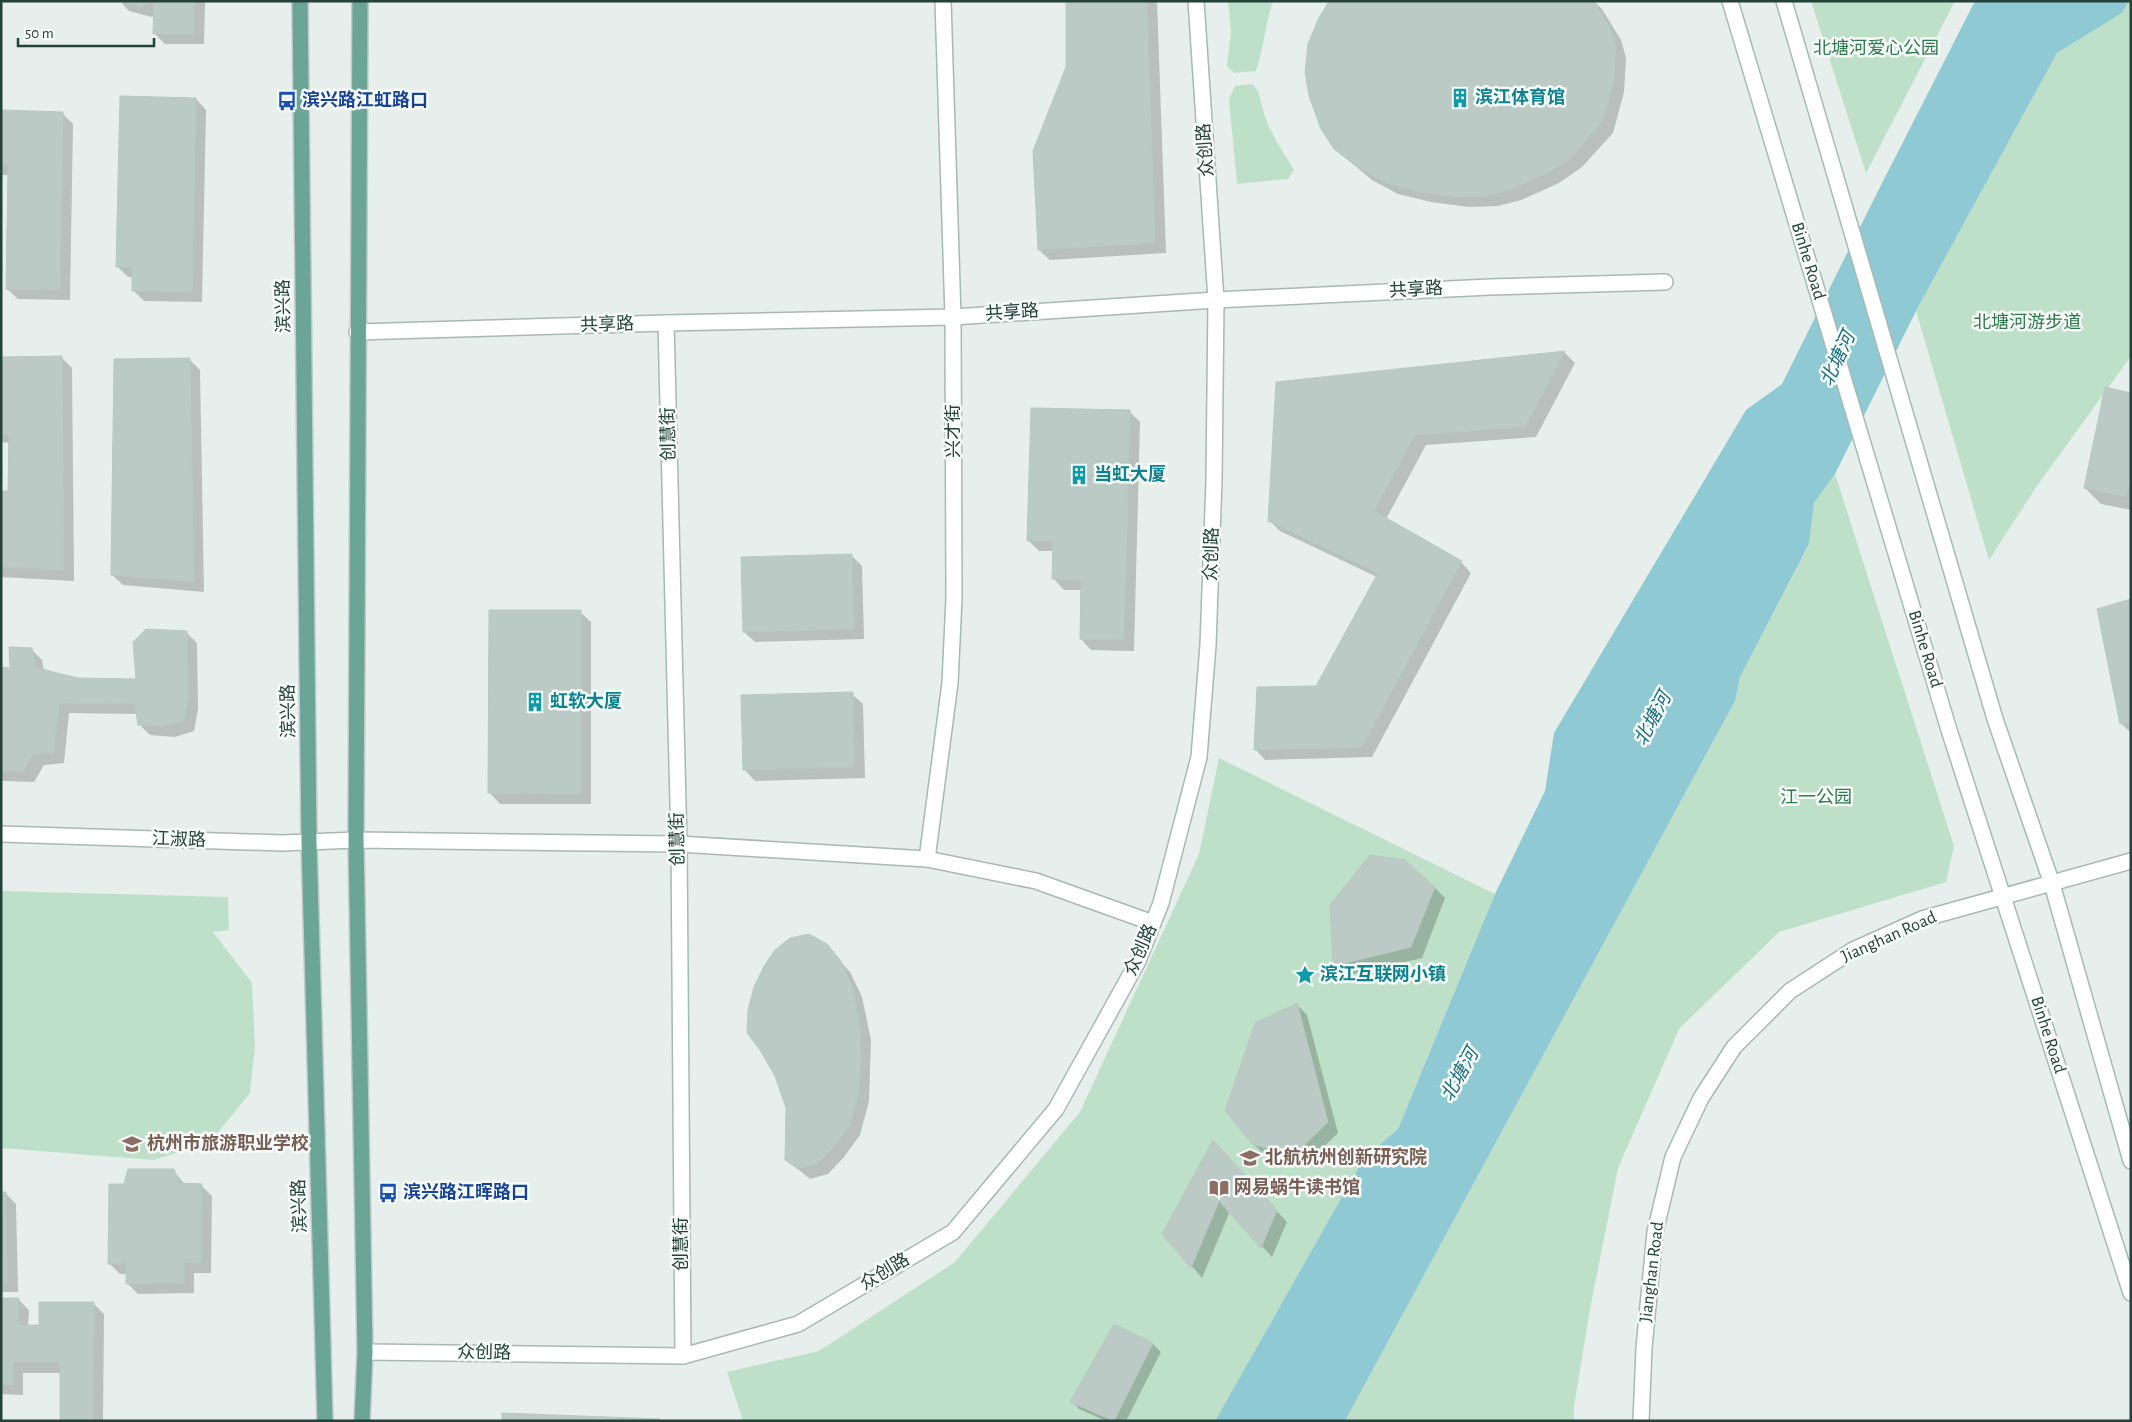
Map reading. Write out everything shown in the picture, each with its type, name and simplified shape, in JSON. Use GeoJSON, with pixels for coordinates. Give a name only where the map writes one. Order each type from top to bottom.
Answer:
{"type":"FeatureCollection","features":[{"type":"Feature","properties":{"kind":"main road","name":"滨兴路"},"geometry":{"type":"LineString","coordinates":[[300,1],[309,842],[325,1421]]}},
{"type":"Feature","properties":{"kind":"main road"},"geometry":{"type":"LineString","coordinates":[[360,1],[356,840],[365,1352],[362,1421]]}},
{"type":"Feature","properties":{"kind":"street","name":"兴才街"},"geometry":{"type":"LineString","coordinates":[[927,859],[951,664],[954,598],[953,317],[943,1]]}},
{"type":"Feature","properties":{"kind":"street","name":"众创路"},"geometry":{"type":"LineString","coordinates":[[365,1352],[683,1356],[798,1324],[953,1232],[1056,1108],[1138,961],[1163,895],[1199,757],[1208,645],[1214,481],[1216,300],[1196,1]]}},
{"type":"Feature","properties":{"kind":"street","name":"Binhe Road"},"geometry":{"type":"LineString","coordinates":[[1730,1],[1949,730],[2131,1293]]}},
{"type":"Feature","properties":{"kind":"street"},"geometry":{"type":"LineString","coordinates":[[1784,1],[1995,719],[2052,884],[2131,1161]]}},
{"type":"Feature","properties":{"kind":"street","name":"共享路"},"geometry":{"type":"LineString","coordinates":[[358,332],[953,317],[1216,300],[1490,287],[1665,282]]}},
{"type":"Feature","properties":{"kind":"street","name":"创慧街"},"geometry":{"type":"LineString","coordinates":[[666,323],[679,844],[683,1356]]}},
{"type":"Feature","properties":{"kind":"street","name":"江淑路"},"geometry":{"type":"LineString","coordinates":[[1,834],[272,843],[356,840],[679,844],[927,859],[1036,881],[1153,924]]}},
{"type":"Feature","properties":{"kind":"street","name":"Jianghan Road"},"geometry":{"type":"LineString","coordinates":[[1641,1421],[1644,1348],[1655,1232],[1673,1157],[1701,1098],[1734,1046],[1790,991],[1853,950],[1922,918],[2131,861]]}},
{"type":"Feature","properties":{"kind":"green space"},"geometry":{"type":"Polygon","coordinates":[[[1228,1],[1273,1],[1256,71],[1234,73],[1227,66],[1231,31],[1228,1]]]}},
{"type":"Feature","properties":{"kind":"green space","name":"北塘河爱心公园"},"geometry":{"type":"Polygon","coordinates":[[[1811,1],[1955,1],[1866,173],[1811,1]]]}},
{"type":"Feature","properties":{"kind":"green space","name":"北塘河游步道"},"geometry":{"type":"Polygon","coordinates":[[[2129,1],[2131,1],[2131,356],[2037,486],[1989,560],[1916,311],[2057,53],[2122,13],[2129,1]]]}},
{"type":"Feature","properties":{"kind":"green space"},"geometry":{"type":"Polygon","coordinates":[[[1252,84],[1258,92],[1272,133],[1294,170],[1288,179],[1237,184],[1229,99],[1235,86],[1252,84]]]}},
{"type":"Feature","properties":{"kind":"green space","name":"江一公园"},"geometry":{"type":"Polygon","coordinates":[[[1835,474],[1954,846],[1946,882],[1779,932],[1679,1029],[1618,1168],[1590,1309],[1574,1406],[1574,1421],[1345,1421],[1735,701],[1740,677],[1809,545],[1814,503],[1835,474]]]}},
{"type":"Feature","properties":{"kind":"green space"},"geometry":{"type":"Polygon","coordinates":[[[1219,758],[1495,894],[1398,1129],[1364,1158],[1215,1421],[743,1421],[727,1372],[819,1351],[955,1262],[1080,1112],[1199,854],[1219,758]]]}},
{"type":"Feature","properties":{"kind":"green space"},"geometry":{"type":"Polygon","coordinates":[[[1,891],[228,897],[229,930],[213,932],[252,983],[255,1046],[250,1093],[210,1142],[154,1160],[1,1148],[1,891]]]}},
{"type":"Feature","properties":{"kind":"water","name":"北塘河"},"geometry":{"type":"Polygon","coordinates":[[[1975,1],[2129,1],[2122,13],[2057,53],[1916,311],[1835,474],[1814,503],[1809,544],[1740,677],[1735,701],[1345,1421],[1215,1421],[1364,1158],[1398,1129],[1495,894],[1545,791],[1554,733],[1746,410],[1782,384],[1975,1]]]}},
{"type":"Feature","properties":{"kind":"building"},"geometry":{"type":"Polygon","coordinates":[[[121,1],[148,1],[141,7],[121,1]]]}},
{"type":"Feature","properties":{"kind":"building"},"geometry":{"type":"Polygon","coordinates":[[[121,1],[148,1],[141,7],[121,1]]]}},
{"type":"Feature","properties":{"kind":"building"},"geometry":{"type":"Polygon","coordinates":[[[154,1],[194,1],[194,34],[153,34],[154,1]]]}},
{"type":"Feature","properties":{"kind":"building"},"geometry":{"type":"Polygon","coordinates":[[[1066,1],[1147,1],[1155,243],[1038,250],[1033,151],[1066,67],[1066,1]]]}},
{"type":"Feature","properties":{"kind":"building","name":"滨江体育馆"},"geometry":{"type":"Polygon","coordinates":[[[1329,1],[1594,1],[1610,28],[1616,46],[1614,81],[1602,122],[1572,157],[1548,173],[1510,190],[1487,196],[1457,197],[1419,192],[1387,183],[1360,169],[1334,149],[1321,129],[1309,96],[1305,72],[1308,44],[1318,20],[1329,1]]]}},
{"type":"Feature","properties":{"kind":"building"},"geometry":{"type":"Polygon","coordinates":[[[120,96],[196,98],[192,292],[132,291],[132,267],[116,267],[120,96]]]}},
{"type":"Feature","properties":{"kind":"building"},"geometry":{"type":"Polygon","coordinates":[[[1,110],[63,112],[60,290],[6,289],[8,165],[1,165],[1,110]]]}},
{"type":"Feature","properties":{"kind":"building"},"geometry":{"type":"Polygon","coordinates":[[[1565,351],[1525,427],[1415,435],[1374,511],[1462,561],[1362,747],[1254,750],[1257,687],[1316,686],[1378,573],[1268,521],[1276,382],[1565,351]]]}},
{"type":"Feature","properties":{"kind":"building"},"geometry":{"type":"Polygon","coordinates":[[[62,356],[64,570],[1,567],[1,491],[8,491],[9,435],[1,434],[1,357],[62,356]]]}},
{"type":"Feature","properties":{"kind":"building"},"geometry":{"type":"Polygon","coordinates":[[[190,358],[194,582],[111,575],[114,359],[190,358]]]}},
{"type":"Feature","properties":{"kind":"building"},"geometry":{"type":"Polygon","coordinates":[[[2105,387],[2131,393],[2131,475],[2126,497],[2084,488],[2105,387]]]}},
{"type":"Feature","properties":{"kind":"building","name":"当虹大厦"},"geometry":{"type":"Polygon","coordinates":[[[1031,408],[1130,410],[1124,640],[1080,639],[1081,580],[1052,579],[1053,541],[1027,541],[1031,408]]]}},
{"type":"Feature","properties":{"kind":"building"},"geometry":{"type":"Polygon","coordinates":[[[852,554],[854,629],[743,632],[741,557],[852,554]]]}},
{"type":"Feature","properties":{"kind":"building"},"geometry":{"type":"Polygon","coordinates":[[[2131,599],[2131,721],[2120,724],[2097,609],[2131,599]]]}},
{"type":"Feature","properties":{"kind":"building","name":"虹软大厦"},"geometry":{"type":"Polygon","coordinates":[[[489,610],[581,610],[581,794],[488,793],[489,610]]]}},
{"type":"Feature","properties":{"kind":"building"},"geometry":{"type":"Polygon","coordinates":[[[146,629],[187,631],[188,698],[184,721],[163,726],[138,725],[135,704],[59,703],[54,753],[33,754],[23,772],[1,771],[1,667],[10,668],[9,647],[32,648],[36,667],[53,672],[78,678],[136,679],[133,642],[146,629]]]}},
{"type":"Feature","properties":{"kind":"building"},"geometry":{"type":"Polygon","coordinates":[[[853,692],[854,767],[743,770],[741,695],[853,692]]]}},
{"type":"Feature","properties":{"kind":"building"},"geometry":{"type":"Polygon","coordinates":[[[1370,855],[1405,860],[1435,887],[1411,947],[1333,966],[1330,905],[1370,855]]]}},
{"type":"Feature","properties":{"kind":"building"},"geometry":{"type":"Polygon","coordinates":[[[809,934],[827,944],[840,960],[852,985],[860,1028],[861,1060],[859,1090],[850,1124],[834,1147],[817,1164],[798,1169],[785,1160],[786,1108],[775,1076],[760,1050],[747,1033],[748,1010],[754,987],[764,966],[775,950],[790,938],[809,934]]]}},
{"type":"Feature","properties":{"kind":"building"},"geometry":{"type":"Polygon","coordinates":[[[1297,1003],[1328,1122],[1293,1156],[1252,1144],[1225,1111],[1255,1023],[1297,1003]]]}},
{"type":"Feature","properties":{"kind":"building"},"geometry":{"type":"Polygon","coordinates":[[[1213,1140],[1277,1210],[1261,1248],[1219,1201],[1191,1268],[1162,1234],[1213,1140]]]}},
{"type":"Feature","properties":{"kind":"building"},"geometry":{"type":"Polygon","coordinates":[[[128,1169],[174,1169],[179,1183],[202,1184],[201,1263],[184,1262],[184,1283],[126,1284],[126,1263],[108,1264],[109,1184],[124,1184],[128,1169]]]}},
{"type":"Feature","properties":{"kind":"building"},"geometry":{"type":"Polygon","coordinates":[[[1,1192],[6,1192],[7,1282],[1,1282],[1,1192]]]}},
{"type":"Feature","properties":{"kind":"building"},"geometry":{"type":"Polygon","coordinates":[[[1,1298],[19,1298],[18,1325],[39,1325],[39,1302],[94,1302],[93,1421],[60,1421],[60,1362],[13,1362],[13,1385],[1,1384],[1,1298]]]}},
{"type":"Feature","properties":{"kind":"building"},"geometry":{"type":"Polygon","coordinates":[[[1114,1324],[1153,1343],[1114,1421],[1070,1402],[1114,1324]]]}},
{"type":"Feature","properties":{"kind":"building"},"geometry":{"type":"Polygon","coordinates":[[[502,1413],[660,1419],[660,1421],[502,1421],[502,1413]]]}},
{"type":"Feature","properties":{"kind":"place","name":"滨江体育馆"},"geometry":{"type":"Point","coordinates":[1460,98]}},
{"type":"Feature","properties":{"kind":"place","name":"滨兴路江虹路口"},"geometry":{"type":"Point","coordinates":[287,101]}},
{"type":"Feature","properties":{"kind":"place","name":"当虹大厦"},"geometry":{"type":"Point","coordinates":[1079,475]}},
{"type":"Feature","properties":{"kind":"place","name":"虹软大厦"},"geometry":{"type":"Point","coordinates":[535,702]}},
{"type":"Feature","properties":{"kind":"place","name":"滨江互联网小镇"},"geometry":{"type":"Point","coordinates":[1305,975]}},
{"type":"Feature","properties":{"kind":"place","name":"杭州市旅游职业学校"},"geometry":{"type":"Point","coordinates":[132,1144]}},
{"type":"Feature","properties":{"kind":"place","name":"北航杭州创新研究院"},"geometry":{"type":"Point","coordinates":[1250,1158]}},
{"type":"Feature","properties":{"kind":"place","name":"网易蜗牛读书馆"},"geometry":{"type":"Point","coordinates":[1219,1188]}},
{"type":"Feature","properties":{"kind":"place","name":"滨兴路江晖路口"},"geometry":{"type":"Point","coordinates":[388,1193]}}]}
